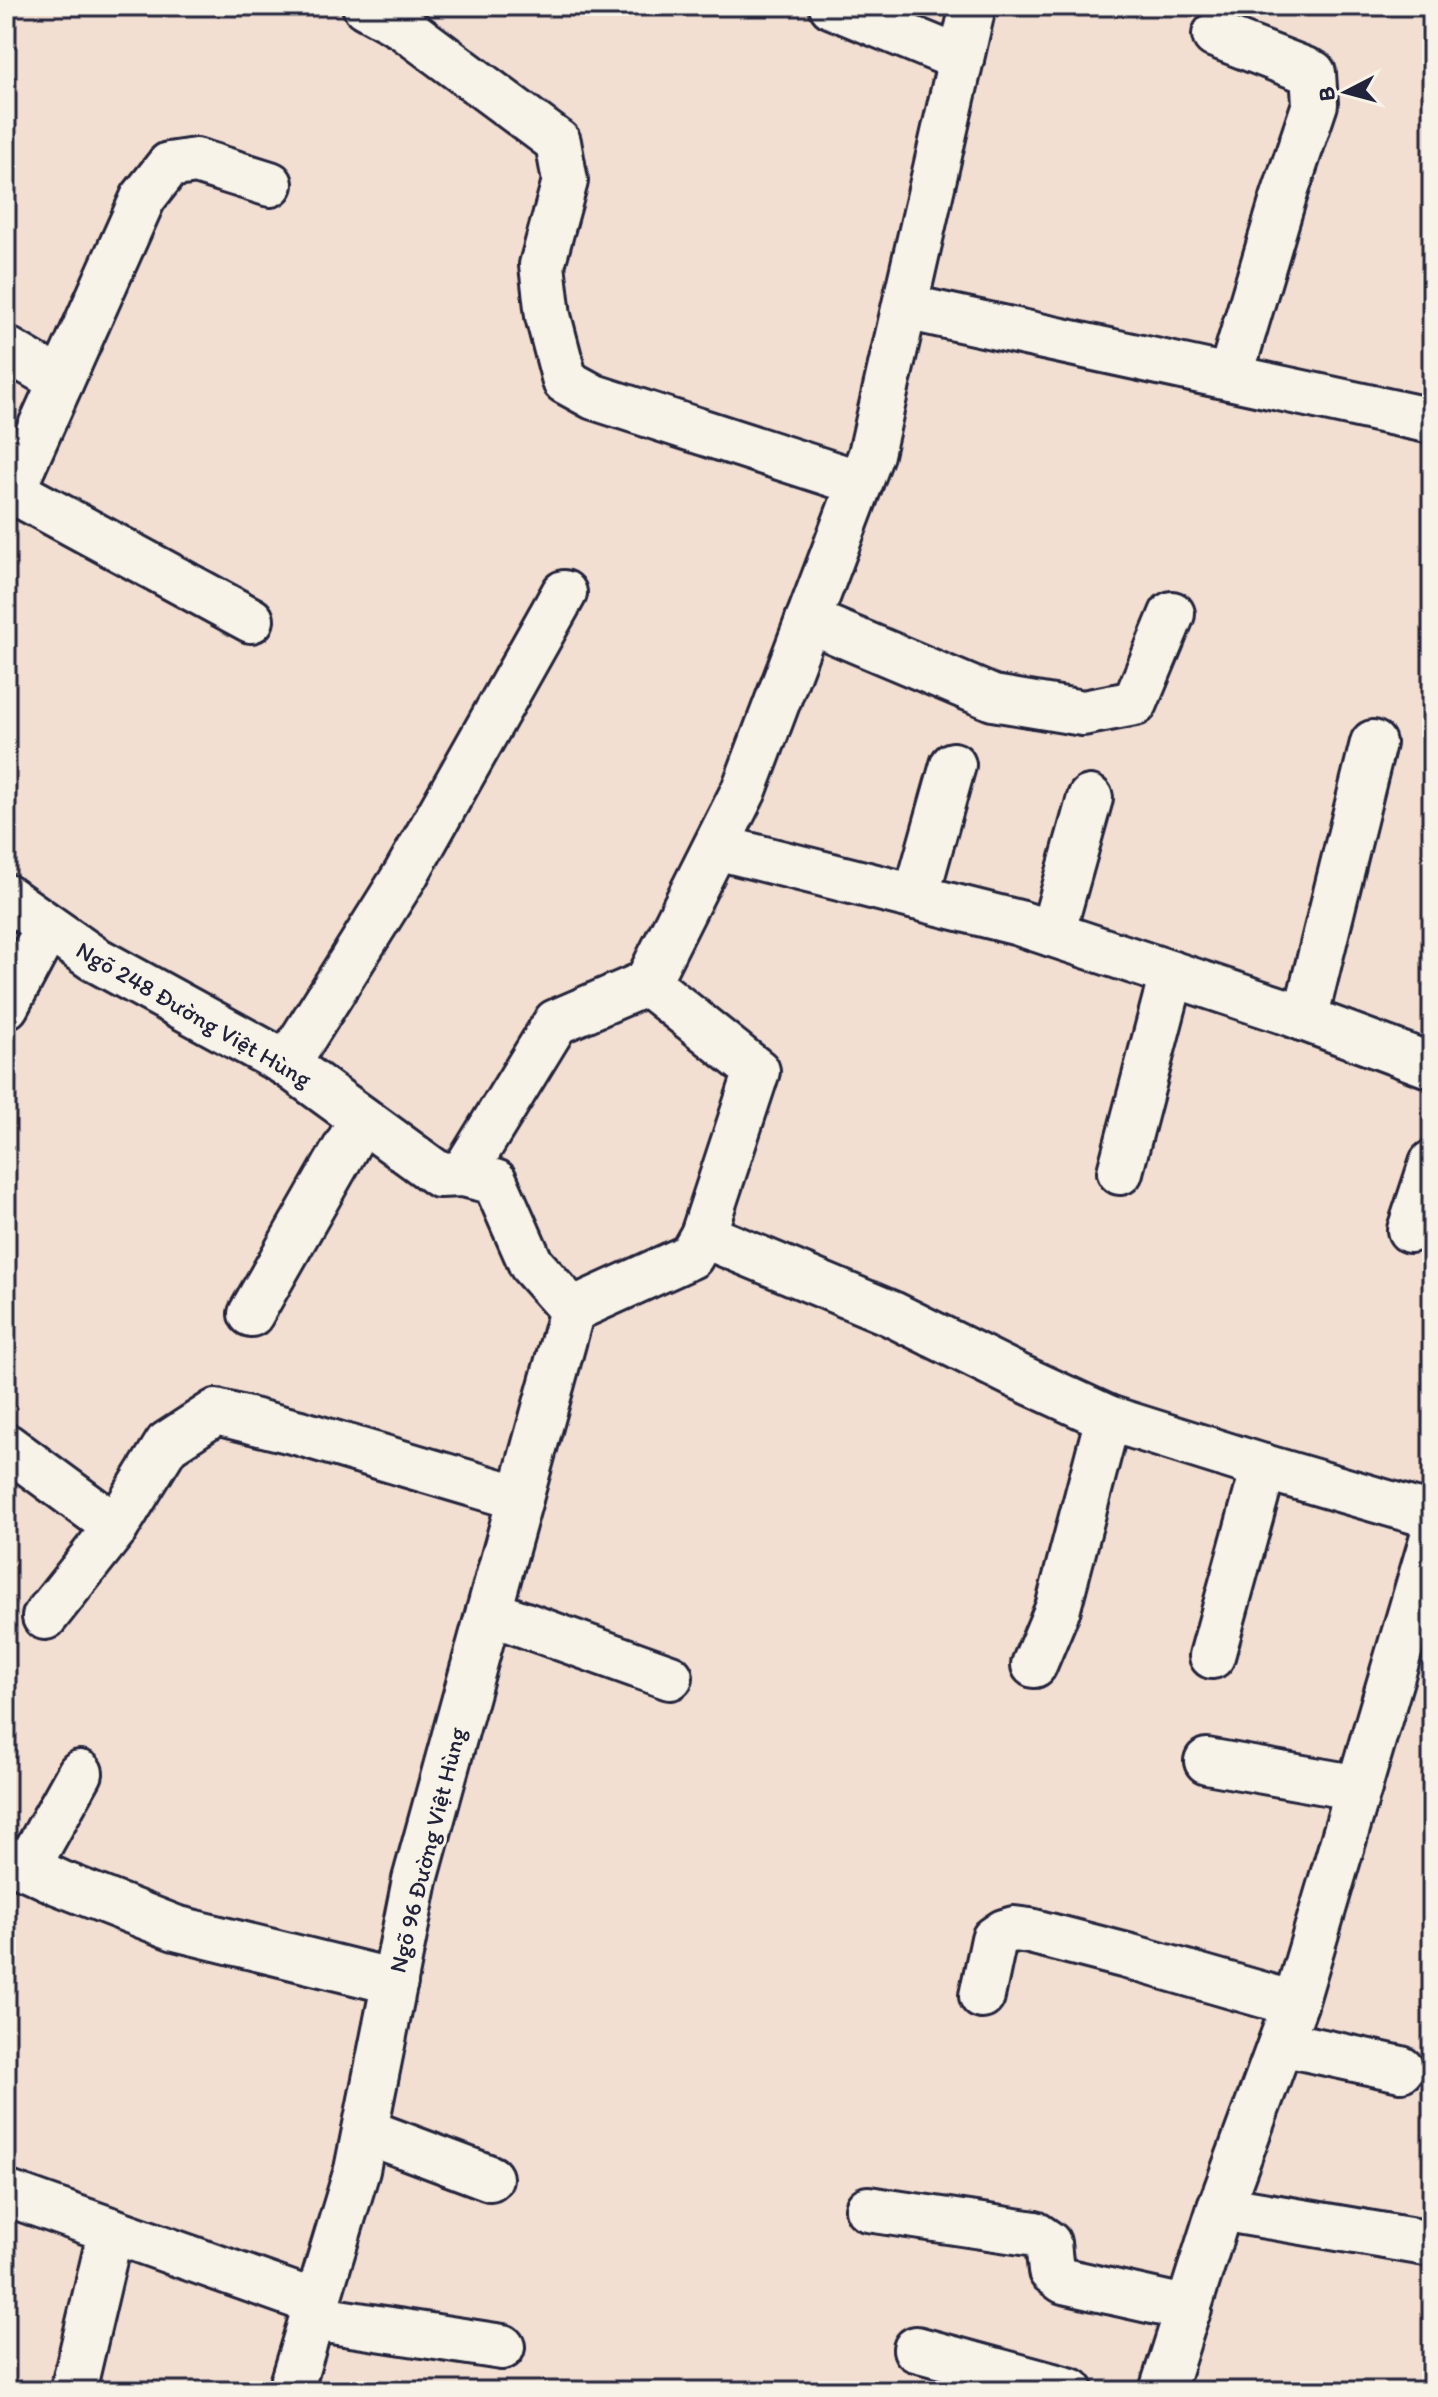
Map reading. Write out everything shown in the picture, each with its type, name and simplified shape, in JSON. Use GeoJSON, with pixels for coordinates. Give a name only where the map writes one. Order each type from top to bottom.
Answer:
{"type":"FeatureCollection","features":[{"type":"Feature","properties":{"kind":"street"},"geometry":{"type":"LineString","coordinates":[[365,6],[403,27],[558,142],[565,181],[542,265],[548,316],[565,381],[594,397],[860,483]]}},
{"type":"Feature","properties":{"kind":"street"},"geometry":{"type":"LineString","coordinates":[[832,6],[961,59]]}},
{"type":"Feature","properties":{"kind":"street"},"geometry":{"type":"LineString","coordinates":[[463,1174],[556,1022],[647,983],[744,790],[871,454],[973,6]]}},
{"type":"Feature","properties":{"kind":"street"},"geometry":{"type":"LineString","coordinates":[[1215,35],[1313,73],[1315,104],[1230,377]]}},
{"type":"Feature","properties":{"kind":"street"},"geometry":{"type":"LineString","coordinates":[[251,620],[8,494],[143,198],[169,165],[196,161],[270,184]]}},
{"type":"Feature","properties":{"kind":"street"},"geometry":{"type":"LineString","coordinates":[[905,307],[1432,421]]}},
{"type":"Feature","properties":{"kind":"street"},"geometry":{"type":"LineString","coordinates":[[6,349],[61,381]]}},
{"type":"Feature","properties":{"kind":"street"},"geometry":{"type":"LineString","coordinates":[[287,1064],[406,874],[564,593]]}},
{"type":"Feature","properties":{"kind":"street"},"geometry":{"type":"LineString","coordinates":[[808,620],[993,698],[1083,713],[1135,703],[1172,614]]}},
{"type":"Feature","properties":{"kind":"street"},"geometry":{"type":"LineString","coordinates":[[1305,1019],[1373,743]]}},
{"type":"Feature","properties":{"kind":"street"},"geometry":{"type":"LineString","coordinates":[[916,897],[953,765]]}},
{"type":"Feature","properties":{"kind":"street"},"geometry":{"type":"LineString","coordinates":[[1052,934],[1090,798]]}},
{"type":"Feature","properties":{"kind":"street"},"geometry":{"type":"LineString","coordinates":[[716,847],[1052,934],[1305,1019],[1432,1066]]}},
{"type":"Feature","properties":{"kind":"street","name":"Ngõ 248 Đường Việt Hùng"},"geometry":{"type":"LineString","coordinates":[[6,897],[93,958],[287,1064],[439,1175],[463,1174],[495,1182],[531,1264],[572,1310]]}},
{"type":"Feature","properties":{"kind":"street"},"geometry":{"type":"LineString","coordinates":[[6,1006],[48,927]]}},
{"type":"Feature","properties":{"kind":"street"},"geometry":{"type":"LineString","coordinates":[[1120,1172],[1172,974]]}},
{"type":"Feature","properties":{"kind":"street"},"geometry":{"type":"LineString","coordinates":[[572,1310],[691,1256],[703,1235],[757,1071],[647,983]]}},
{"type":"Feature","properties":{"kind":"street"},"geometry":{"type":"LineString","coordinates":[[251,1314],[362,1119]]}},
{"type":"Feature","properties":{"kind":"street"},"geometry":{"type":"LineString","coordinates":[[1410,1230],[1432,1163]]}},
{"type":"Feature","properties":{"kind":"street"},"geometry":{"type":"LineString","coordinates":[[703,1235],[892,1314],[1108,1418],[1432,1516]]}},
{"type":"Feature","properties":{"kind":"street","name":"Ngõ 96 Đường Việt Hùng"},"geometry":{"type":"LineString","coordinates":[[290,2391],[357,2170],[415,1880],[572,1310]]}},
{"type":"Feature","properties":{"kind":"street"},"geometry":{"type":"LineString","coordinates":[[45,1617],[116,1527],[167,1444],[216,1412],[300,1433],[520,1498]]}},
{"type":"Feature","properties":{"kind":"street"},"geometry":{"type":"LineString","coordinates":[[1034,1665],[1058,1608],[1108,1418]]}},
{"type":"Feature","properties":{"kind":"street"},"geometry":{"type":"LineString","coordinates":[[6,1446],[116,1527]]}},
{"type":"Feature","properties":{"kind":"street"},"geometry":{"type":"LineString","coordinates":[[1212,1656],[1264,1467]]}},
{"type":"Feature","properties":{"kind":"street"},"geometry":{"type":"LineString","coordinates":[[1162,2391],[1220,2208],[1288,2024],[1432,1540]]}},
{"type":"Feature","properties":{"kind":"street"},"geometry":{"type":"LineString","coordinates":[[489,1612],[670,1677]]}},
{"type":"Feature","properties":{"kind":"street"},"geometry":{"type":"LineString","coordinates":[[1207,1761],[1359,1788]]}},
{"type":"Feature","properties":{"kind":"street"},"geometry":{"type":"LineString","coordinates":[[80,1773],[16,1863],[175,1928],[395,1982]]}},
{"type":"Feature","properties":{"kind":"street"},"geometry":{"type":"LineString","coordinates":[[982,1996],[994,1939],[1014,1929],[1030,1931],[1127,1956],[1401,2069]]}},
{"type":"Feature","properties":{"kind":"street"},"geometry":{"type":"LineString","coordinates":[[365,2131],[490,2178]]}},
{"type":"Feature","properties":{"kind":"street"},"geometry":{"type":"LineString","coordinates":[[6,2193],[111,2230],[315,2310],[502,2347]]}},
{"type":"Feature","properties":{"kind":"street"},"geometry":{"type":"LineString","coordinates":[[1220,2208],[1432,2244]]}},
{"type":"Feature","properties":{"kind":"street"},"geometry":{"type":"LineString","coordinates":[[868,2209],[1035,2234],[1048,2243],[1051,2271],[1064,2281],[1189,2309]]}},
{"type":"Feature","properties":{"kind":"street"},"geometry":{"type":"LineString","coordinates":[[73,2391],[111,2230]]}},
{"type":"Feature","properties":{"kind":"street"},"geometry":{"type":"LineString","coordinates":[[916,2349],[1071,2391]]}}]}
